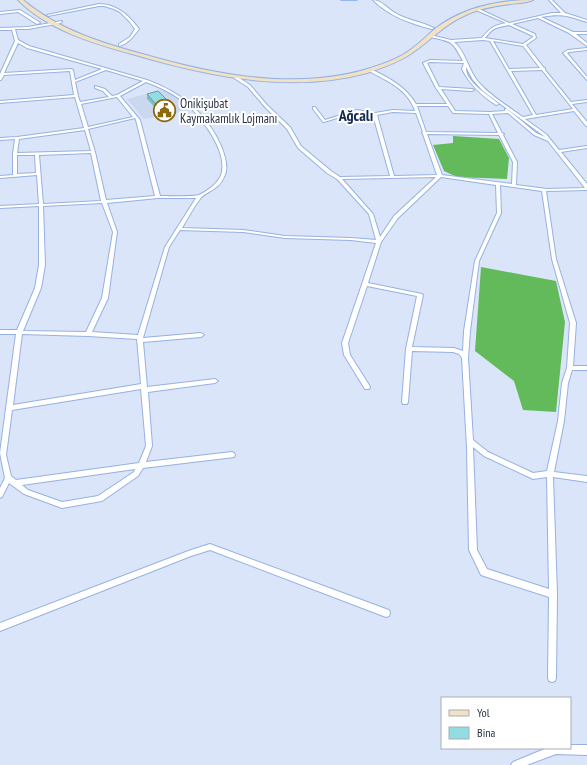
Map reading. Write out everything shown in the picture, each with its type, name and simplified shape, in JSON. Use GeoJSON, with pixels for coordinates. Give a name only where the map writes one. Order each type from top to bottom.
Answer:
{"type":"FeatureCollection","features":[{"type":"Feature","properties":{"kind":"main road"},"geometry":{"type":"LineString","coordinates":[[20,0],[53,24],[99,43],[169,64],[235,77],[269,80],[308,80],[345,76],[370,70],[396,60],[411,52],[449,21],[477,9],[531,0]]}},
{"type":"Feature","properties":{"kind":"main road"},"geometry":{"type":"LineString","coordinates":[[27,0],[48,16],[120,45],[177,61],[221,70],[287,76],[312,75],[356,69],[389,58],[412,45],[432,28],[455,13],[476,6],[509,0]]}},
{"type":"Feature","properties":{"kind":"street"},"geometry":{"type":"LineString","coordinates":[[375,0],[382,6],[412,23],[432,28]]}},
{"type":"Feature","properties":{"kind":"street"},"geometry":{"type":"LineString","coordinates":[[550,0],[564,14]]}},
{"type":"Feature","properties":{"kind":"street"},"geometry":{"type":"LineString","coordinates":[[48,16],[107,4],[126,16],[137,29],[131,38],[120,45]]}},
{"type":"Feature","properties":{"kind":"street"},"geometry":{"type":"LineString","coordinates":[[431,36],[451,41],[483,39],[524,44],[535,37],[534,35],[477,9]]}},
{"type":"Feature","properties":{"kind":"street"},"geometry":{"type":"LineString","coordinates":[[0,13],[19,11],[38,23]]}},
{"type":"Feature","properties":{"kind":"street"},"geometry":{"type":"LineString","coordinates":[[483,39],[491,29],[508,23],[538,17],[564,14],[587,21]]}},
{"type":"Feature","properties":{"kind":"street"},"geometry":{"type":"LineString","coordinates":[[538,17],[582,38],[587,45]]}},
{"type":"Feature","properties":{"kind":"street"},"geometry":{"type":"LineString","coordinates":[[0,29],[13,29],[61,22]]}},
{"type":"Feature","properties":{"kind":"street"},"geometry":{"type":"LineString","coordinates":[[1,77],[17,41],[13,29]]}},
{"type":"Feature","properties":{"kind":"street"},"geometry":{"type":"LineString","coordinates":[[573,33],[587,33]]}},
{"type":"Feature","properties":{"kind":"street"},"geometry":{"type":"LineString","coordinates":[[491,40],[535,116]]}},
{"type":"Feature","properties":{"kind":"street"},"geometry":{"type":"LineString","coordinates":[[8,478],[26,492],[62,505],[100,499],[136,474],[150,446],[140,339],[167,247],[199,197],[215,187],[223,178],[225,166],[220,150],[207,123],[178,96],[167,89],[146,81],[28,47],[17,41]]}},
{"type":"Feature","properties":{"kind":"street"},"geometry":{"type":"LineString","coordinates":[[451,41],[457,46],[475,80],[484,90],[545,134],[587,188]]}},
{"type":"Feature","properties":{"kind":"street"},"geometry":{"type":"LineString","coordinates":[[524,44],[587,125]]}},
{"type":"Feature","properties":{"kind":"street"},"geometry":{"type":"LineString","coordinates":[[587,49],[568,51],[565,54],[587,79]]}},
{"type":"Feature","properties":{"kind":"street"},"geometry":{"type":"LineString","coordinates":[[70,60],[76,96],[93,152],[104,202],[115,232],[105,298],[88,334]]}},
{"type":"Feature","properties":{"kind":"street"},"geometry":{"type":"LineString","coordinates":[[465,63],[430,61],[425,63],[438,88],[454,112],[490,114],[508,112]]}},
{"type":"Feature","properties":{"kind":"street"},"geometry":{"type":"LineString","coordinates":[[465,63],[464,69],[474,87],[535,134],[549,140]]}},
{"type":"Feature","properties":{"kind":"street"},"geometry":{"type":"LineString","coordinates":[[74,81],[106,69]]}},
{"type":"Feature","properties":{"kind":"street"},"geometry":{"type":"LineString","coordinates":[[508,70],[544,69]]}},
{"type":"Feature","properties":{"kind":"street"},"geometry":{"type":"LineString","coordinates":[[1,77],[71,70]]}},
{"type":"Feature","properties":{"kind":"street"},"geometry":{"type":"LineString","coordinates":[[370,70],[395,83],[409,94],[415,105],[440,176]]}},
{"type":"Feature","properties":{"kind":"street"},"geometry":{"type":"LineString","coordinates":[[1,77],[25,77]]}},
{"type":"Feature","properties":{"kind":"street"},"geometry":{"type":"LineString","coordinates":[[235,77],[249,86],[266,106],[289,128],[299,147],[329,172],[339,178],[371,214],[379,242]]}},
{"type":"Feature","properties":{"kind":"street"},"geometry":{"type":"LineString","coordinates":[[79,103],[118,96],[146,81]]}},
{"type":"Feature","properties":{"kind":"street"},"geometry":{"type":"LineString","coordinates":[[96,87],[104,90],[111,97]]}},
{"type":"Feature","properties":{"kind":"street"},"geometry":{"type":"LineString","coordinates":[[438,88],[472,90]]}},
{"type":"Feature","properties":{"kind":"street"},"geometry":{"type":"LineString","coordinates":[[0,102],[76,96]]}},
{"type":"Feature","properties":{"kind":"street"},"geometry":{"type":"LineString","coordinates":[[118,96],[138,120],[158,197]]}},
{"type":"Feature","properties":{"kind":"street"},"geometry":{"type":"LineString","coordinates":[[571,103],[587,102]]}},
{"type":"Feature","properties":{"kind":"street"},"geometry":{"type":"LineString","coordinates":[[415,105],[449,105]]}},
{"type":"Feature","properties":{"kind":"street"},"geometry":{"type":"LineString","coordinates":[[314,108],[324,121],[357,111],[375,114],[393,111],[417,112]]}},
{"type":"Feature","properties":{"kind":"street"},"geometry":{"type":"LineString","coordinates":[[523,118],[576,110]]}},
{"type":"Feature","properties":{"kind":"street"},"geometry":{"type":"LineString","coordinates":[[375,114],[392,176]]}},
{"type":"Feature","properties":{"kind":"street"},"geometry":{"type":"LineString","coordinates":[[490,114],[502,134],[515,162],[514,186]]}},
{"type":"Feature","properties":{"kind":"street"},"geometry":{"type":"LineString","coordinates":[[0,138],[17,138],[85,129],[136,117]]}},
{"type":"Feature","properties":{"kind":"street"},"geometry":{"type":"LineString","coordinates":[[424,133],[502,134]]}},
{"type":"Feature","properties":{"kind":"street"},"geometry":{"type":"LineString","coordinates":[[15,176],[17,138]]}},
{"type":"Feature","properties":{"kind":"street"},"geometry":{"type":"LineString","coordinates":[[558,151],[587,147]]}},
{"type":"Feature","properties":{"kind":"street"},"geometry":{"type":"LineString","coordinates":[[15,154],[93,152]]}},
{"type":"Feature","properties":{"kind":"street"},"geometry":{"type":"LineString","coordinates":[[0,495],[8,478],[3,455],[19,334],[38,288],[42,265],[41,205],[37,154]]}},
{"type":"Feature","properties":{"kind":"street"},"geometry":{"type":"LineString","coordinates":[[0,177],[38,174]]}},
{"type":"Feature","properties":{"kind":"street"},"geometry":{"type":"LineString","coordinates":[[339,178],[440,176],[544,190],[587,188]]}},
{"type":"Feature","properties":{"kind":"street"},"geometry":{"type":"LineString","coordinates":[[367,387],[347,355],[345,343],[379,242],[396,217],[440,176]]}},
{"type":"Feature","properties":{"kind":"street"},"geometry":{"type":"LineString","coordinates":[[498,184],[499,213],[477,261],[467,331],[465,358],[470,441],[473,550],[484,572],[553,594]]}},
{"type":"Feature","properties":{"kind":"street"},"geometry":{"type":"LineString","coordinates":[[544,190],[554,259],[573,323],[570,368],[564,383],[561,421],[550,474],[553,594],[552,678]]}},
{"type":"Feature","properties":{"kind":"street"},"geometry":{"type":"LineString","coordinates":[[0,207],[104,202],[158,197],[199,197]]}},
{"type":"Feature","properties":{"kind":"street"},"geometry":{"type":"LineString","coordinates":[[178,229],[243,231],[285,237],[351,239],[379,242]]}},
{"type":"Feature","properties":{"kind":"street"},"geometry":{"type":"LineString","coordinates":[[365,284],[420,295],[409,349],[405,402]]}},
{"type":"Feature","properties":{"kind":"street"},"geometry":{"type":"LineString","coordinates":[[0,332],[19,334],[88,334],[140,339],[201,335]]}},
{"type":"Feature","properties":{"kind":"street"},"geometry":{"type":"LineString","coordinates":[[409,349],[454,350],[461,353],[465,358]]}},
{"type":"Feature","properties":{"kind":"street"},"geometry":{"type":"LineString","coordinates":[[570,368],[587,368]]}},
{"type":"Feature","properties":{"kind":"street"},"geometry":{"type":"LineString","coordinates":[[9,408],[144,388],[215,381]]}},
{"type":"Feature","properties":{"kind":"street"},"geometry":{"type":"LineString","coordinates":[[470,441],[486,454],[533,476],[550,474],[587,479]]}},
{"type":"Feature","properties":{"kind":"street"},"geometry":{"type":"LineString","coordinates":[[15,483],[232,455]]}},
{"type":"Feature","properties":{"kind":"street"},"geometry":{"type":"LineString","coordinates":[[0,627],[210,547],[386,613]]}},
{"type":"Feature","properties":{"kind":"street"},"geometry":{"type":"LineString","coordinates":[[516,765],[556,749],[587,750]]}},
{"type":"Feature","properties":{"kind":"shaded area"},"geometry":{"type":"Polygon","coordinates":[[[165,89],[191,110],[144,119],[127,99],[165,89]]]}},
{"type":"Feature","properties":{"kind":"green space"},"geometry":{"type":"Polygon","coordinates":[[[453,136],[499,139],[509,158],[507,179],[457,177],[444,171],[433,145],[453,143],[453,136]]]}},
{"type":"Feature","properties":{"kind":"green space"},"geometry":{"type":"Polygon","coordinates":[[[481,267],[556,281],[565,322],[556,412],[523,410],[514,381],[475,351],[481,267]]]}},
{"type":"Feature","properties":{"kind":"building"},"geometry":{"type":"Polygon","coordinates":[[[158,91],[173,106],[160,109],[147,94],[158,91]]]}},
{"type":"Feature","properties":{"kind":"waterway"},"geometry":{"type":"LineString","coordinates":[[341,0],[357,0]]}},
{"type":"Feature","properties":{"kind":"place","name":"Onikişubat Kaymakamlık Lojmanı"},"geometry":{"type":"Point","coordinates":[165,110]}},
{"type":"Feature","properties":{"kind":"district","name":"Ağcalı"},"geometry":{"type":"Point","coordinates":[356,115]}}]}
